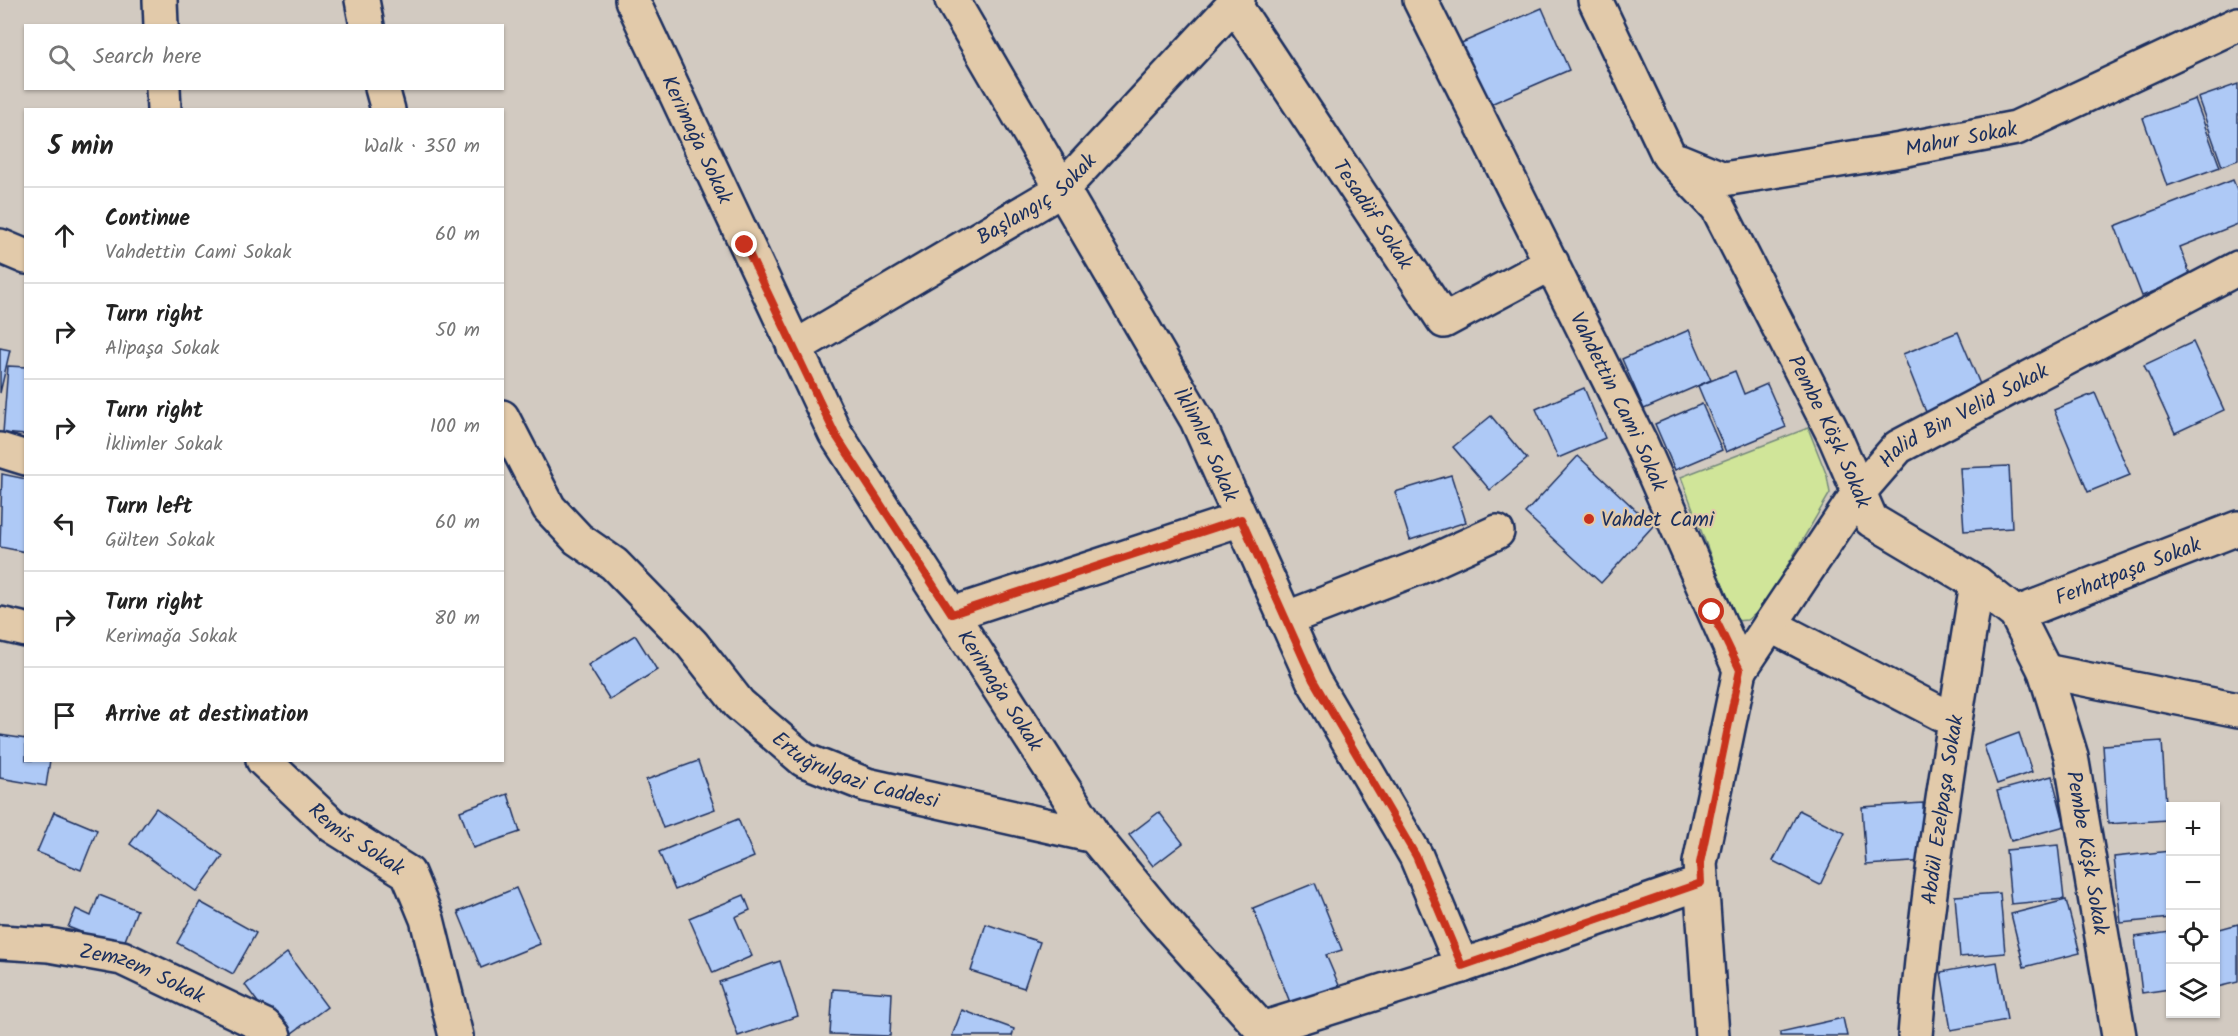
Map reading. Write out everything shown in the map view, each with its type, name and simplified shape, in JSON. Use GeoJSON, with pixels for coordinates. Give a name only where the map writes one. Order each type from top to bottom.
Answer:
{"type":"FeatureCollection","features":[{"type":"Feature","properties":{"kind":"street"},"geometry":{"type":"LineString","coordinates":[[160,0],[161,24]]}},
{"type":"Feature","properties":{"kind":"street"},"geometry":{"type":"LineString","coordinates":[[362,0],[367,24]]}},
{"type":"Feature","properties":{"kind":"street","name":"Kerimağa Sokak"},"geometry":{"type":"LineString","coordinates":[[632,0],[835,434],[1094,836]]}},
{"type":"Feature","properties":{"kind":"street","name":"İklimler Sokak"},"geometry":{"type":"LineString","coordinates":[[952,0],[1197,420],[1313,680],[1416,856],[1462,966]]}},
{"type":"Feature","properties":{"kind":"street","name":"Vahdettin Cami Sokak"},"geometry":{"type":"LineString","coordinates":[[1420,0],[1641,444],[1740,670]]}},
{"type":"Feature","properties":{"kind":"street","name":"Pembe Köşk Sokak"},"geometry":{"type":"LineString","coordinates":[[1595,0],[1669,156],[1718,208],[1835,437],[1871,520],[1977,583],[2016,614],[2045,671],[2071,756],[2119,1036]]}},
{"type":"Feature","properties":{"kind":"street","name":"Başlangıç Sokak"},"geometry":{"type":"LineString","coordinates":[[794,348],[1061,190],[1236,2]]}},
{"type":"Feature","properties":{"kind":"street","name":"Tesadüf Sokak"},"geometry":{"type":"LineString","coordinates":[[1236,2],[1444,321],[1552,263]]}},
{"type":"Feature","properties":{"kind":"street","name":"Mahur Sokak"},"geometry":{"type":"LineString","coordinates":[[1669,156],[1724,179],[1901,150],[2016,128],[2238,24]]}},
{"type":"Feature","properties":{"kind":"street"},"geometry":{"type":"LineString","coordinates":[[163,90],[164,108]]}},
{"type":"Feature","properties":{"kind":"street"},"geometry":{"type":"LineString","coordinates":[[382,90],[387,108]]}},
{"type":"Feature","properties":{"kind":"street"},"geometry":{"type":"LineString","coordinates":[[0,246],[24,256]]}},
{"type":"Feature","properties":{"kind":"street","name":"Halid Bin Velid Sokak"},"geometry":{"type":"LineString","coordinates":[[1740,670],[1859,492],[1898,447],[2238,268]]}},
{"type":"Feature","properties":{"kind":"street","name":"Ertuğrulgazi Caddesi"},"geometry":{"type":"LineString","coordinates":[[504,421],[549,508],[578,539],[614,564],[692,644],[739,704],[804,760],[878,787],[1094,836]]}},
{"type":"Feature","properties":{"kind":"street"},"geometry":{"type":"LineString","coordinates":[[0,450],[24,457]]}},
{"type":"Feature","properties":{"kind":"street"},"geometry":{"type":"LineString","coordinates":[[952,614],[1241,519]]}},
{"type":"Feature","properties":{"kind":"street","name":"Ferhatpaşa Sokak"},"geometry":{"type":"LineString","coordinates":[[2016,614],[2238,528]]}},
{"type":"Feature","properties":{"kind":"street"},"geometry":{"type":"LineString","coordinates":[[1285,619],[1420,567],[1497,532]]}},
{"type":"Feature","properties":{"kind":"street","name":"Abdül Ezelpaşa Sokak"},"geometry":{"type":"LineString","coordinates":[[1915,1036],[1922,950],[1977,583]]}},
{"type":"Feature","properties":{"kind":"street"},"geometry":{"type":"LineString","coordinates":[[0,624],[24,630]]}},
{"type":"Feature","properties":{"kind":"street"},"geometry":{"type":"LineString","coordinates":[[1770,626],[1955,721]]}},
{"type":"Feature","properties":{"kind":"street"},"geometry":{"type":"LineString","coordinates":[[1712,1036],[1700,863],[1740,670]]}},
{"type":"Feature","properties":{"kind":"street"},"geometry":{"type":"LineString","coordinates":[[2045,671],[2238,710]]}},
{"type":"Feature","properties":{"kind":"street","name":"Remis Sokak"},"geometry":{"type":"LineString","coordinates":[[265,762],[333,826],[408,873],[427,919],[456,1036]]}},
{"type":"Feature","properties":{"kind":"street"},"geometry":{"type":"LineString","coordinates":[[1094,836],[1160,916],[1265,1033],[1701,883]]}},
{"type":"Feature","properties":{"kind":"street","name":"Zemzem Sokak"},"geometry":{"type":"LineString","coordinates":[[0,942],[49,945],[122,958],[264,1026],[274,1036]]}},
{"type":"Feature","properties":{"kind":"green space"},"geometry":{"type":"Polygon","coordinates":[[[1808,428],[1827,476],[1830,493],[1762,609],[1747,620],[1735,621],[1681,477],[1808,428]]]}},
{"type":"Feature","properties":{"kind":"building"},"geometry":{"type":"Polygon","coordinates":[[[1542,8],[1569,70],[1484,107],[1457,45],[1542,8]]]}},
{"type":"Feature","properties":{"kind":"building"},"geometry":{"type":"Polygon","coordinates":[[[2238,84],[2238,160],[2222,166],[2198,98],[2238,84]]]}},
{"type":"Feature","properties":{"kind":"building"},"geometry":{"type":"Polygon","coordinates":[[[2195,99],[2220,167],[2167,186],[2143,118],[2195,99]]]}},
{"type":"Feature","properties":{"kind":"building"},"geometry":{"type":"Polygon","coordinates":[[[2233,180],[2238,192],[2238,224],[2180,247],[2191,277],[2142,296],[2115,226],[2233,180]]]}},
{"type":"Feature","properties":{"kind":"building"},"geometry":{"type":"Polygon","coordinates":[[[1689,330],[1711,380],[1644,409],[1622,359],[1689,330]]]}},
{"type":"Feature","properties":{"kind":"building"},"geometry":{"type":"Polygon","coordinates":[[[1958,332],[1982,389],[1926,412],[1903,354],[1958,332]]]}},
{"type":"Feature","properties":{"kind":"building"},"geometry":{"type":"Polygon","coordinates":[[[2193,342],[2224,410],[2175,433],[2144,365],[2193,342]]]}},
{"type":"Feature","properties":{"kind":"building"},"geometry":{"type":"Polygon","coordinates":[[[0,348],[10,350],[0,393],[0,348]]]}},
{"type":"Feature","properties":{"kind":"building"},"geometry":{"type":"Polygon","coordinates":[[[8,366],[24,367],[24,435],[3,433],[8,366]]]}},
{"type":"Feature","properties":{"kind":"building"},"geometry":{"type":"Polygon","coordinates":[[[1735,371],[1744,394],[1767,384],[1786,427],[1726,452],[1698,386],[1735,371]]]}},
{"type":"Feature","properties":{"kind":"building"},"geometry":{"type":"Polygon","coordinates":[[[1584,388],[1605,438],[1558,458],[1536,409],[1584,388]]]}},
{"type":"Feature","properties":{"kind":"building"},"geometry":{"type":"Polygon","coordinates":[[[2095,393],[2130,475],[2088,492],[2054,410],[2095,393]]]}},
{"type":"Feature","properties":{"kind":"building"},"geometry":{"type":"Polygon","coordinates":[[[1702,404],[1722,450],[1675,470],[1655,424],[1702,404]]]}},
{"type":"Feature","properties":{"kind":"building"},"geometry":{"type":"Polygon","coordinates":[[[1491,416],[1527,459],[1490,490],[1453,447],[1491,416]]]}},
{"type":"Feature","properties":{"kind":"building","name":"Vahdet Cami"},"geometry":{"type":"Polygon","coordinates":[[[1578,456],[1653,526],[1601,583],[1525,513],[1578,456]]]}},
{"type":"Feature","properties":{"kind":"building"},"geometry":{"type":"Polygon","coordinates":[[[2009,466],[2012,528],[1964,531],[1960,468],[2009,466]]]}},
{"type":"Feature","properties":{"kind":"building"},"geometry":{"type":"Polygon","coordinates":[[[2,474],[24,479],[24,552],[0,547],[2,474]]]}},
{"type":"Feature","properties":{"kind":"building"},"geometry":{"type":"Polygon","coordinates":[[[1451,475],[1466,522],[1410,540],[1395,492],[1451,475]]]}},
{"type":"Feature","properties":{"kind":"building"},"geometry":{"type":"Polygon","coordinates":[[[635,635],[657,670],[610,700],[588,665],[635,635]]]}},
{"type":"Feature","properties":{"kind":"building"},"geometry":{"type":"Polygon","coordinates":[[[2019,733],[2032,772],[1997,784],[1984,746],[2019,733]]]}},
{"type":"Feature","properties":{"kind":"building"},"geometry":{"type":"Polygon","coordinates":[[[0,735],[24,739],[24,762],[50,762],[46,786],[0,778],[0,735]]]}},
{"type":"Feature","properties":{"kind":"building"},"geometry":{"type":"Polygon","coordinates":[[[2162,741],[2166,820],[2108,824],[2103,745],[2162,741]]]}},
{"type":"Feature","properties":{"kind":"building"},"geometry":{"type":"Polygon","coordinates":[[[698,761],[715,809],[663,828],[646,780],[698,761]]]}},
{"type":"Feature","properties":{"kind":"building"},"geometry":{"type":"Polygon","coordinates":[[[2052,776],[2065,826],[2011,841],[1997,791],[2052,776]]]}},
{"type":"Feature","properties":{"kind":"building"},"geometry":{"type":"Polygon","coordinates":[[[508,794],[520,832],[473,848],[460,811],[508,794]]]}},
{"type":"Feature","properties":{"kind":"building"},"geometry":{"type":"Polygon","coordinates":[[[1923,803],[1927,861],[1866,865],[1862,807],[1923,803]]]}},
{"type":"Feature","properties":{"kind":"building"},"geometry":{"type":"Polygon","coordinates":[[[156,808],[223,856],[197,892],[130,844],[156,808]]]}},
{"type":"Feature","properties":{"kind":"building"},"geometry":{"type":"Polygon","coordinates":[[[1799,810],[1845,833],[1820,885],[1773,861],[1799,810]]]}},
{"type":"Feature","properties":{"kind":"building"},"geometry":{"type":"Polygon","coordinates":[[[54,812],[97,830],[81,870],[37,852],[54,812]]]}},
{"type":"Feature","properties":{"kind":"building"},"geometry":{"type":"Polygon","coordinates":[[[1159,812],[1183,843],[1153,866],[1129,835],[1159,812]]]}},
{"type":"Feature","properties":{"kind":"building"},"geometry":{"type":"Polygon","coordinates":[[[738,819],[754,857],[675,890],[659,852],[738,819]]]}},
{"type":"Feature","properties":{"kind":"building"},"geometry":{"type":"Polygon","coordinates":[[[2058,845],[2064,899],[2011,904],[2006,850],[2058,845]]]}},
{"type":"Feature","properties":{"kind":"building"},"geometry":{"type":"Polygon","coordinates":[[[2166,851],[2166,918],[2121,923],[2114,857],[2166,851]]]}},
{"type":"Feature","properties":{"kind":"building"},"geometry":{"type":"Polygon","coordinates":[[[1315,883],[1342,950],[1326,955],[1341,990],[1293,1010],[1253,908],[1315,883]]]}},
{"type":"Feature","properties":{"kind":"building"},"geometry":{"type":"Polygon","coordinates":[[[516,888],[540,944],[481,968],[458,912],[516,888]]]}},
{"type":"Feature","properties":{"kind":"building"},"geometry":{"type":"Polygon","coordinates":[[[2000,893],[2005,953],[1960,957],[1955,896],[2000,893]]]}},
{"type":"Feature","properties":{"kind":"building"},"geometry":{"type":"Polygon","coordinates":[[[99,895],[137,910],[122,948],[68,927],[76,909],[91,916],[99,895]]]}},
{"type":"Feature","properties":{"kind":"building"},"geometry":{"type":"Polygon","coordinates":[[[744,895],[750,910],[735,917],[752,956],[713,973],[689,918],[744,895]]]}},
{"type":"Feature","properties":{"kind":"building"},"geometry":{"type":"Polygon","coordinates":[[[2066,900],[2080,953],[2024,967],[2011,914],[2066,900]]]}},
{"type":"Feature","properties":{"kind":"building"},"geometry":{"type":"Polygon","coordinates":[[[200,902],[256,933],[233,974],[177,943],[200,902]]]}},
{"type":"Feature","properties":{"kind":"building"},"geometry":{"type":"Polygon","coordinates":[[[986,924],[1040,942],[1024,988],[971,971],[986,924]]]}},
{"type":"Feature","properties":{"kind":"building"},"geometry":{"type":"Polygon","coordinates":[[[2238,924],[2238,982],[2220,986],[2220,964],[2220,929],[2238,924]]]}},
{"type":"Feature","properties":{"kind":"building"},"geometry":{"type":"Polygon","coordinates":[[[2166,933],[2166,990],[2142,993],[2135,937],[2166,933]]]}},
{"type":"Feature","properties":{"kind":"building"},"geometry":{"type":"Polygon","coordinates":[[[287,953],[327,1007],[288,1036],[283,1036],[245,985],[287,953]]]}},
{"type":"Feature","properties":{"kind":"building"},"geometry":{"type":"Polygon","coordinates":[[[780,961],[798,1016],[738,1036],[719,982],[780,961]]]}},
{"type":"Feature","properties":{"kind":"building"},"geometry":{"type":"Polygon","coordinates":[[[1997,962],[2007,1020],[1951,1030],[1941,972],[1997,962]]]}},
{"type":"Feature","properties":{"kind":"building"},"geometry":{"type":"Polygon","coordinates":[[[833,989],[892,993],[890,1036],[830,1034],[833,989]]]}},
{"type":"Feature","properties":{"kind":"building"},"geometry":{"type":"Polygon","coordinates":[[[962,1010],[1014,1029],[1012,1036],[952,1036],[962,1010]]]}},
{"type":"Feature","properties":{"kind":"building"},"geometry":{"type":"Polygon","coordinates":[[[1843,1018],[1847,1036],[1780,1036],[1780,1032],[1843,1018]]]}},
{"type":"Feature","properties":{"kind":"place","name":"Vahdet Cami"},"geometry":{"type":"Point","coordinates":[1589,519]}},
{"type":"Feature","properties":{"kind":"route"},"geometry":{"type":"LineString","coordinates":[[745,245],[835,434],[952,614],[1241,519],[1313,680],[1416,856],[1462,966],[1701,883],[1700,863],[1740,670],[1712,612]]}}]}
